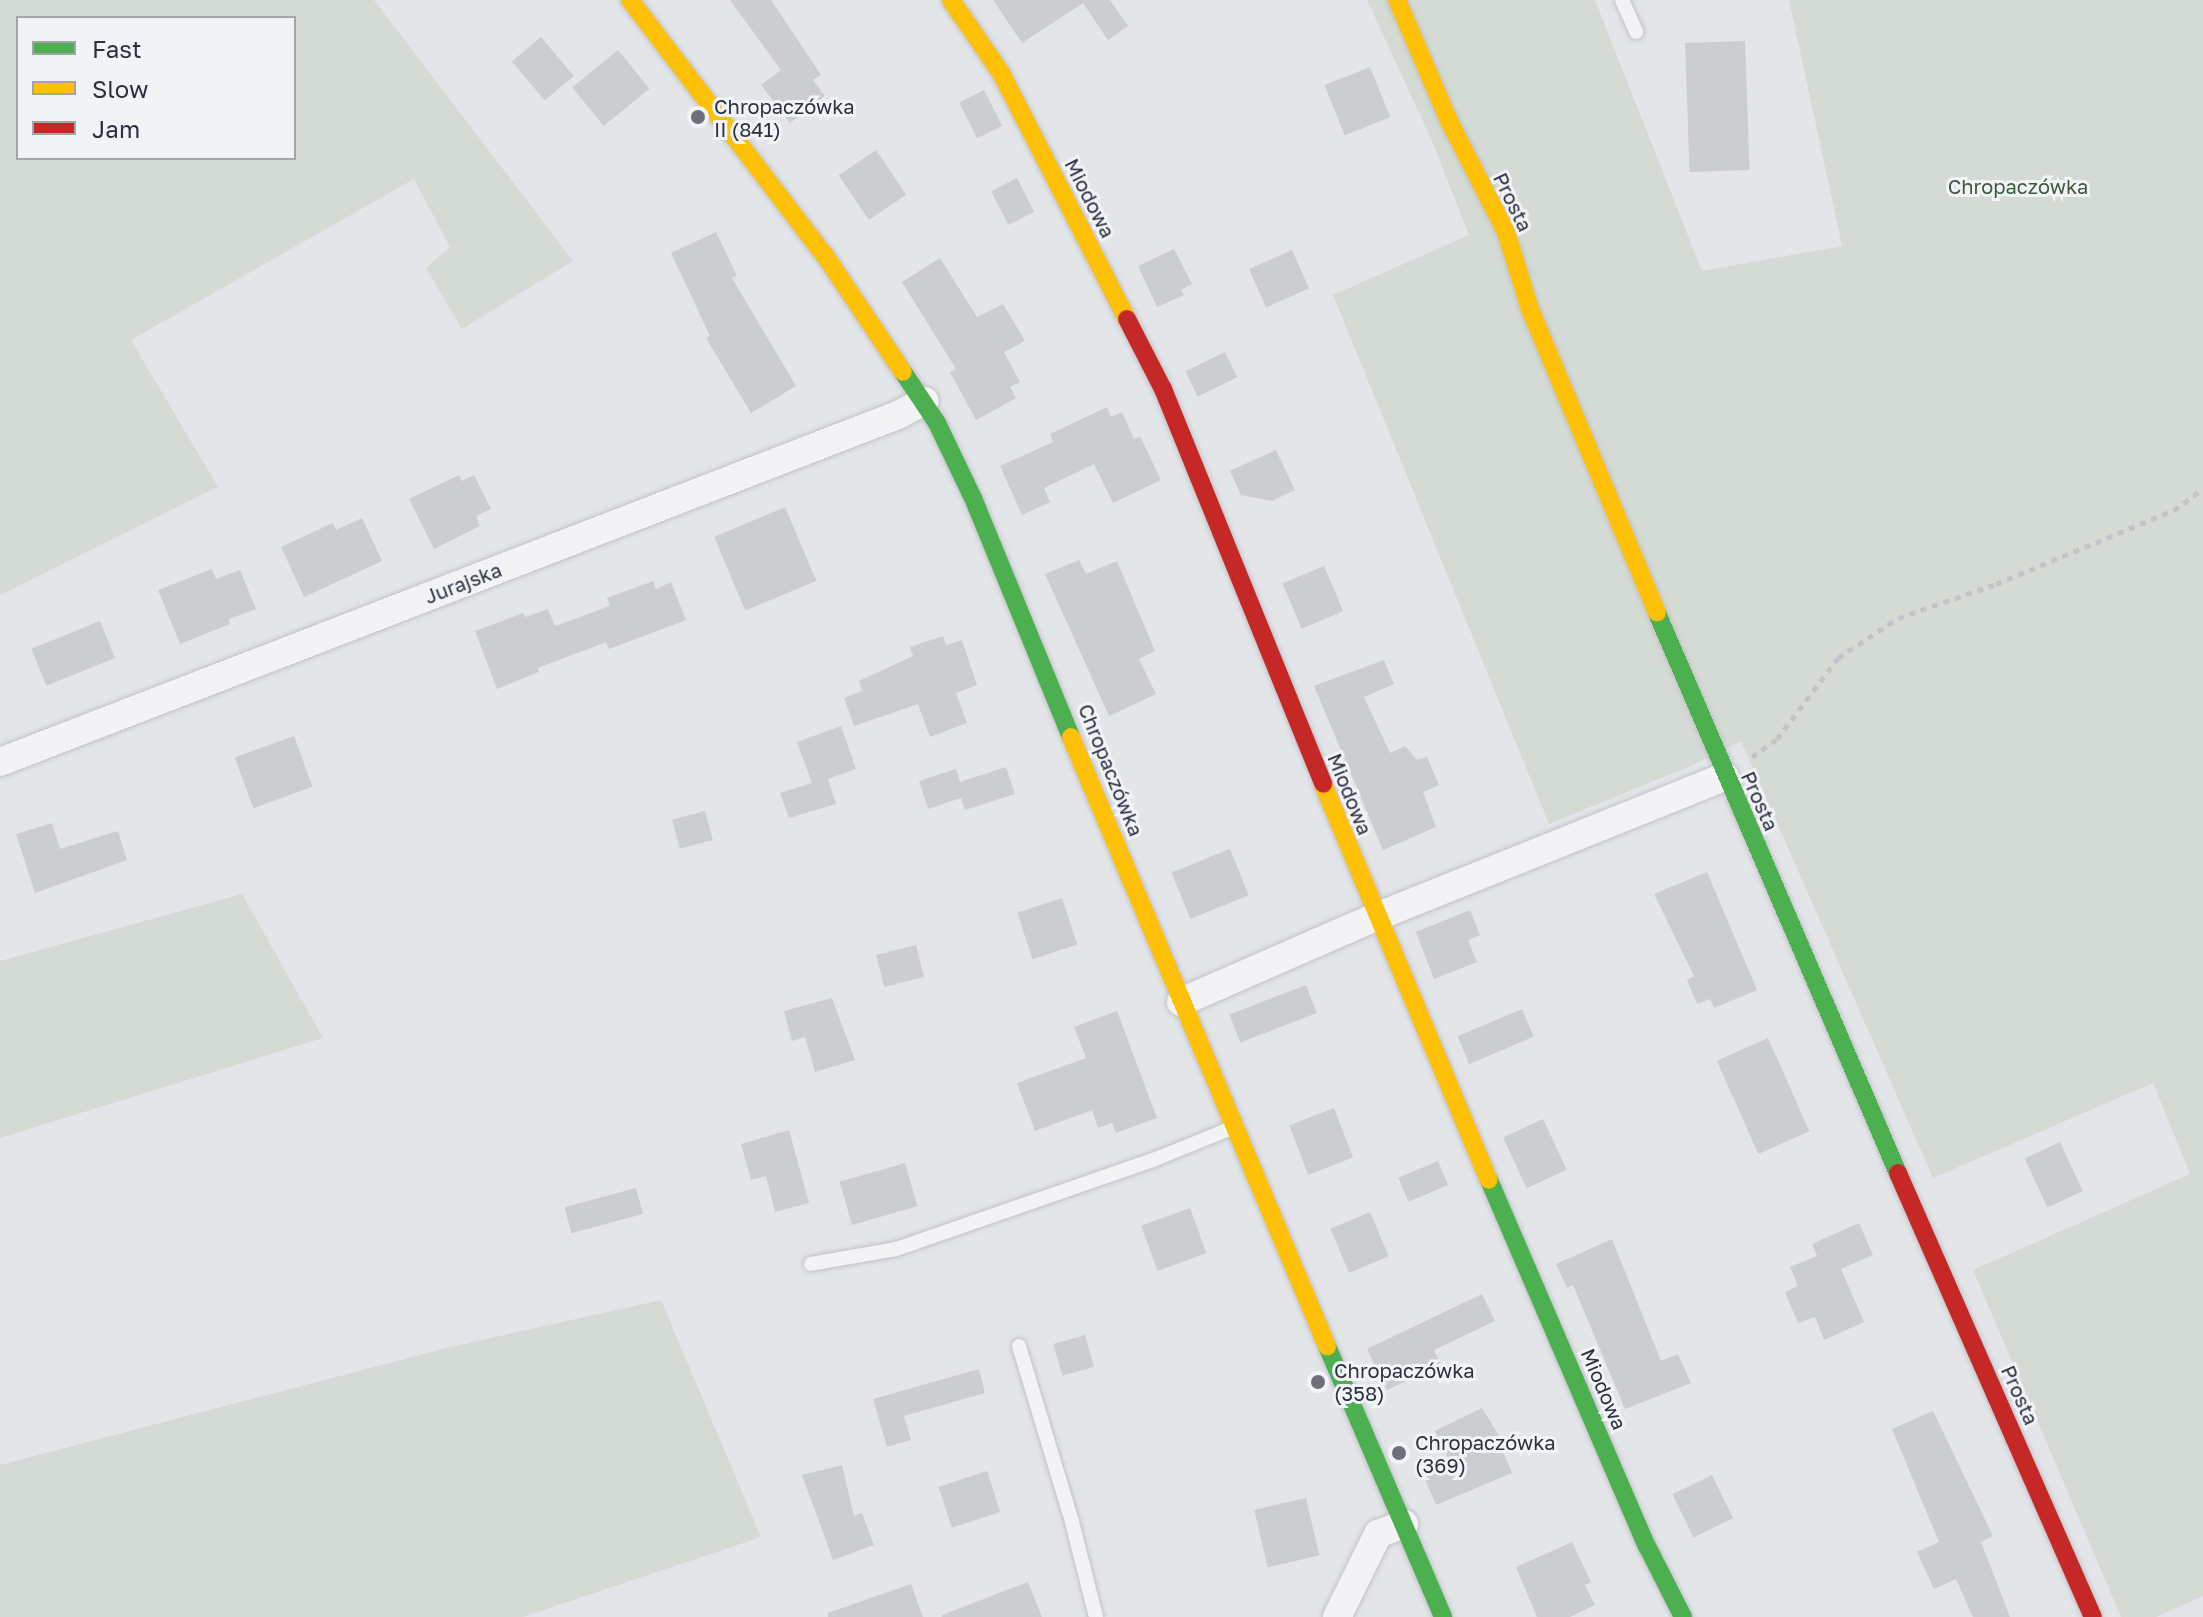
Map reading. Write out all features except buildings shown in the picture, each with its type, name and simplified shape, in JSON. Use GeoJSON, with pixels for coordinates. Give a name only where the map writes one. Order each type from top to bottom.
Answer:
{"type":"FeatureCollection","features":[{"type":"Feature","properties":{"kind":"street","name":"Miodowa"},"geometry":{"type":"LineString","coordinates":[[951,0],[1001,73],[1163,389],[1376,917],[1641,1531],[1683,1617]]}},
{"type":"Feature","properties":{"kind":"street","name":"Prosta"},"geometry":{"type":"LineString","coordinates":[[1397,0],[1436,93],[1506,232],[1530,309],[1725,777],[2093,1617]]}},
{"type":"Feature","properties":{"kind":"street","name":"Chropaczówka"},"geometry":{"type":"LineString","coordinates":[[633,1],[826,257],[924,401],[979,512],[1181,1002],[1443,1617]]}},
{"type":"Feature","properties":{"kind":"street","name":"Jurajska"},"geometry":{"type":"LineString","coordinates":[[0,762],[898,415],[924,401]]}},
{"type":"Feature","properties":{"kind":"street"},"geometry":{"type":"LineString","coordinates":[[1181,1002],[1376,917],[1725,777]]}},
{"type":"Feature","properties":{"kind":"street"},"geometry":{"type":"LineString","coordinates":[[1337,1617],[1378,1534],[1404,1524]]}},
{"type":"Feature","properties":{"kind":"lane"},"geometry":{"type":"LineString","coordinates":[[1622,0],[1636,32]]}},
{"type":"Feature","properties":{"kind":"lane"},"geometry":{"type":"LineString","coordinates":[[811,1264],[896,1249],[937,1236],[1153,1160],[1235,1127]]}},
{"type":"Feature","properties":{"kind":"lane"},"geometry":{"type":"LineString","coordinates":[[1019,1346],[1072,1522],[1096,1617]]}},
{"type":"Feature","properties":{"kind":"path"},"geometry":{"type":"LineString","coordinates":[[1725,777],[1777,739],[1838,658],[1898,618],[1996,584],[2174,510],[2203,489]]}},
{"type":"Feature","properties":{"kind":"green space"},"geometry":{"type":"Polygon","coordinates":[[[0,0],[374,0],[573,261],[462,329],[426,268],[450,247],[414,179],[131,340],[218,487],[0,595],[0,0]]]}},
{"type":"Feature","properties":{"kind":"green space"},"geometry":{"type":"Polygon","coordinates":[[[1367,0],[1595,0],[1702,271],[1842,246],[1789,0],[2203,0],[2203,1596],[2156,1617],[2121,1617],[1973,1270],[2190,1174],[2153,1083],[1933,1178],[1741,741],[1691,766],[1549,824],[1333,295],[1469,235],[1432,141],[1367,0]]]}},
{"type":"Feature","properties":{"kind":"green space"},"geometry":{"type":"Polygon","coordinates":[[[242,894],[323,1038],[0,1138],[0,961],[242,894]]]}},
{"type":"Feature","properties":{"kind":"green space"},"geometry":{"type":"Polygon","coordinates":[[[661,1300],[761,1537],[523,1617],[0,1617],[0,1465],[450,1347],[661,1300]]]}},
{"type":"Feature","properties":{"kind":"traffic: fast"},"geometry":{"type":"LineString","coordinates":[[903,372],[937,423],[973,498],[1071,737]]}},
{"type":"Feature","properties":{"kind":"traffic: fast"},"geometry":{"type":"LineString","coordinates":[[1657,613],[1898,1173]]}},
{"type":"Feature","properties":{"kind":"traffic: fast"},"geometry":{"type":"LineString","coordinates":[[1489,1180],[1647,1546],[1683,1617]]}},
{"type":"Feature","properties":{"kind":"traffic: fast"},"geometry":{"type":"LineString","coordinates":[[1327,1346],[1443,1617]]}},
{"type":"Feature","properties":{"kind":"traffic: slow"},"geometry":{"type":"LineString","coordinates":[[630,0],[826,257],[903,372]]}},
{"type":"Feature","properties":{"kind":"traffic: slow"},"geometry":{"type":"LineString","coordinates":[[951,0],[1001,73],[1127,319]]}},
{"type":"Feature","properties":{"kind":"traffic: slow"},"geometry":{"type":"LineString","coordinates":[[1397,0],[1449,121],[1506,232],[1530,309],[1657,613]]}},
{"type":"Feature","properties":{"kind":"traffic: slow"},"geometry":{"type":"LineString","coordinates":[[1071,737],[1327,1346]]}},
{"type":"Feature","properties":{"kind":"traffic: slow"},"geometry":{"type":"LineString","coordinates":[[1323,784],[1489,1180]]}},
{"type":"Feature","properties":{"kind":"traffic: jam"},"geometry":{"type":"LineString","coordinates":[[1127,319],[1163,389],[1323,784]]}},
{"type":"Feature","properties":{"kind":"traffic: jam"},"geometry":{"type":"LineString","coordinates":[[1898,1173],[2093,1617]]}},
{"type":"Feature","properties":{"kind":"place","name":"Chropaczówka II (841)"},"geometry":{"type":"Point","coordinates":[698,117]}},
{"type":"Feature","properties":{"kind":"place","name":"Chropaczówka (358)"},"geometry":{"type":"Point","coordinates":[1318,1382]}},
{"type":"Feature","properties":{"kind":"place","name":"Chropaczówka (369)"},"geometry":{"type":"Point","coordinates":[1399,1453]}}]}
